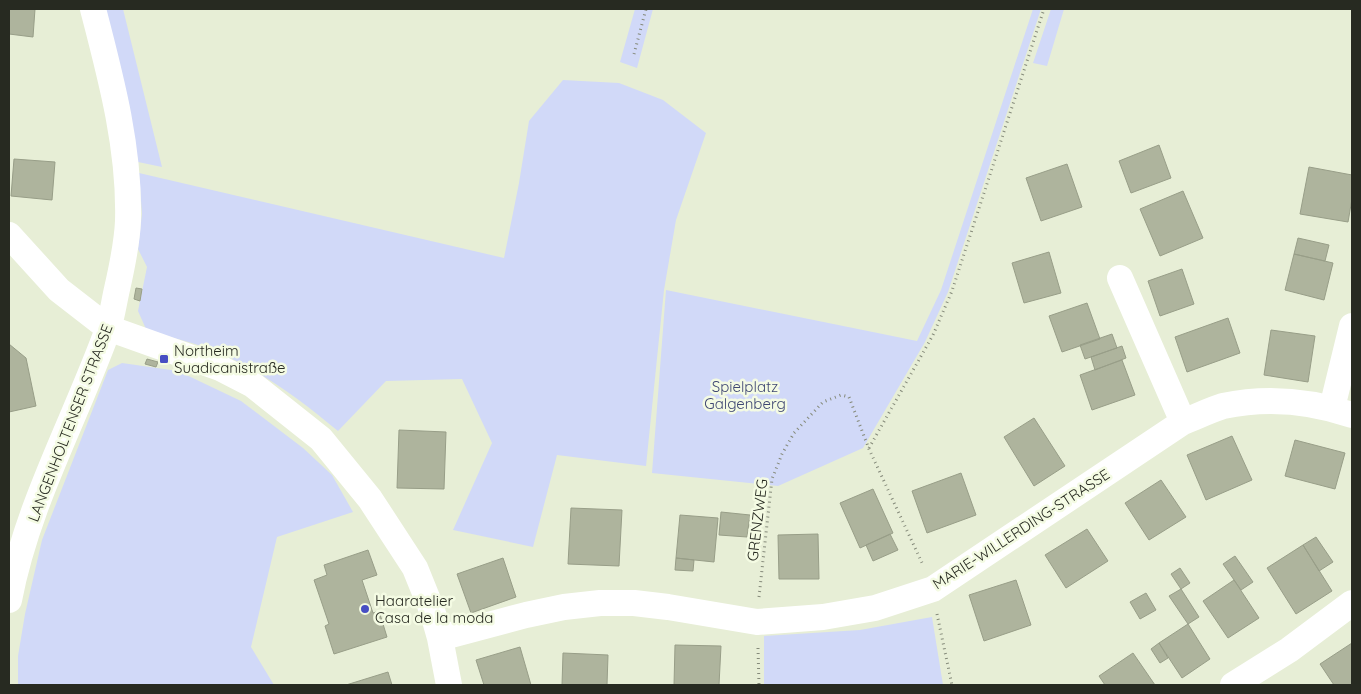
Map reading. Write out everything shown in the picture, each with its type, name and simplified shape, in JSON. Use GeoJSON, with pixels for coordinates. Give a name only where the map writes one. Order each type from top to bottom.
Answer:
{"type":"FeatureCollection","features":[{"type":"Feature","properties":{"kind":"street","name":"LANGENHOLTENSER STRASSE"},"geometry":{"type":"LineString","coordinates":[[9,600],[16,564],[44,483],[108,328],[122,263],[128,223],[127,170],[114,89],[93,9]]}},
{"type":"Feature","properties":{"kind":"street"},"geometry":{"type":"LineString","coordinates":[[9,235],[59,290],[108,328],[220,368],[253,385],[322,439],[370,499],[415,568],[432,610],[440,638],[449,685]]}},
{"type":"Feature","properties":{"kind":"street"},"geometry":{"type":"LineString","coordinates":[[1120,278],[1183,422]]}},
{"type":"Feature","properties":{"kind":"street"},"geometry":{"type":"LineString","coordinates":[[1342,412],[1352,326]]}},
{"type":"Feature","properties":{"kind":"street","name":"MARIE-WILLERDING-STRASSE"},"geometry":{"type":"LineString","coordinates":[[440,638],[526,615],[564,607],[600,603],[668,606],[757,622],[824,617],[876,608],[933,589],[1183,422],[1222,407],[1260,400],[1296,402],[1342,412]]}},
{"type":"Feature","properties":{"kind":"street"},"geometry":{"type":"LineString","coordinates":[[1233,685],[1289,650],[1352,602]]}},
{"type":"Feature","properties":{"kind":"path"},"geometry":{"type":"LineString","coordinates":[[634,54],[646,9]]}},
{"type":"Feature","properties":{"kind":"path"},"geometry":{"type":"LineString","coordinates":[[952,685],[933,589],[869,449],[933,335],[952,291],[1044,9]]}},
{"type":"Feature","properties":{"kind":"path","name":"GRENZWEG"},"geometry":{"type":"LineString","coordinates":[[758,685],[757,622],[772,479],[782,454],[794,433],[823,402],[841,395],[849,397],[869,449]]}},
{"type":"Feature","properties":{"kind":"green space"},"geometry":{"type":"Polygon","coordinates":[[[105,9],[123,9],[162,167],[138,162],[129,104],[105,9]]]}},
{"type":"Feature","properties":{"kind":"green space"},"geometry":{"type":"Polygon","coordinates":[[[635,9],[653,9],[637,68],[620,62],[635,9]]]}},
{"type":"Feature","properties":{"kind":"green space","name":"Spielplatz Galgenberg"},"geometry":{"type":"Polygon","coordinates":[[[1033,9],[1041,9],[948,292],[925,342],[863,448],[778,486],[652,473],[666,290],[917,341],[941,290],[1033,9]]]}},
{"type":"Feature","properties":{"kind":"green space"},"geometry":{"type":"Polygon","coordinates":[[[1051,9],[1064,9],[1047,66],[1033,63],[1051,9]]]}},
{"type":"Feature","properties":{"kind":"green space"},"geometry":{"type":"Polygon","coordinates":[[[563,80],[619,83],[663,100],[706,133],[676,220],[664,290],[646,466],[557,455],[533,547],[453,530],[492,443],[462,379],[386,381],[338,431],[274,382],[239,362],[201,346],[146,329],[138,311],[147,267],[138,249],[142,214],[139,173],[504,258],[529,121],[563,80]]]}},
{"type":"Feature","properties":{"kind":"green space"},"geometry":{"type":"Polygon","coordinates":[[[122,363],[178,371],[241,401],[303,448],[332,475],[353,512],[277,537],[251,647],[274,685],[18,685],[18,656],[25,614],[42,540],[108,370],[122,363]]]}},
{"type":"Feature","properties":{"kind":"green space"},"geometry":{"type":"Polygon","coordinates":[[[932,617],[943,685],[764,685],[764,636],[860,630],[932,617]]]}},
{"type":"Feature","properties":{"kind":"building"},"geometry":{"type":"Polygon","coordinates":[[[9,9],[35,9],[33,37],[9,34],[9,9]]]}},
{"type":"Feature","properties":{"kind":"building"},"geometry":{"type":"Polygon","coordinates":[[[1159,145],[1171,178],[1131,193],[1119,161],[1159,145]]]}},
{"type":"Feature","properties":{"kind":"building"},"geometry":{"type":"Polygon","coordinates":[[[14,159],[55,162],[52,200],[11,196],[14,159]]]}},
{"type":"Feature","properties":{"kind":"building"},"geometry":{"type":"Polygon","coordinates":[[[1067,164],[1082,207],[1041,221],[1026,178],[1067,164]]]}},
{"type":"Feature","properties":{"kind":"building"},"geometry":{"type":"Polygon","coordinates":[[[1309,167],[1352,175],[1352,199],[1348,222],[1300,214],[1309,167]]]}},
{"type":"Feature","properties":{"kind":"building"},"geometry":{"type":"Polygon","coordinates":[[[1183,191],[1203,238],[1160,256],[1140,209],[1183,191]]]}},
{"type":"Feature","properties":{"kind":"building"},"geometry":{"type":"Polygon","coordinates":[[[1298,238],[1329,245],[1325,261],[1294,254],[1298,238]]]}},
{"type":"Feature","properties":{"kind":"building"},"geometry":{"type":"Polygon","coordinates":[[[1049,252],[1061,293],[1024,303],[1012,263],[1049,252]]]}},
{"type":"Feature","properties":{"kind":"building"},"geometry":{"type":"Polygon","coordinates":[[[1294,254],[1333,263],[1324,300],[1285,290],[1294,254]]]}},
{"type":"Feature","properties":{"kind":"building"},"geometry":{"type":"Polygon","coordinates":[[[1182,269],[1194,304],[1160,316],[1148,281],[1182,269]]]}},
{"type":"Feature","properties":{"kind":"building"},"geometry":{"type":"Polygon","coordinates":[[[136,288],[142,289],[140,301],[134,299],[136,288]]]}},
{"type":"Feature","properties":{"kind":"building"},"geometry":{"type":"Polygon","coordinates":[[[1087,303],[1100,339],[1062,352],[1049,316],[1087,303]]]}},
{"type":"Feature","properties":{"kind":"building"},"geometry":{"type":"Polygon","coordinates":[[[1228,318],[1240,353],[1187,372],[1175,337],[1228,318]]]}},
{"type":"Feature","properties":{"kind":"building"},"geometry":{"type":"Polygon","coordinates":[[[1271,330],[1315,336],[1308,382],[1264,375],[1271,330]]]}},
{"type":"Feature","properties":{"kind":"building"},"geometry":{"type":"Polygon","coordinates":[[[1112,334],[1117,348],[1085,359],[1080,345],[1112,334]]]}},
{"type":"Feature","properties":{"kind":"building"},"geometry":{"type":"Polygon","coordinates":[[[9,344],[26,358],[36,406],[9,412],[9,344]]]}},
{"type":"Feature","properties":{"kind":"building"},"geometry":{"type":"Polygon","coordinates":[[[1122,346],[1126,358],[1095,370],[1091,357],[1122,346]]]}},
{"type":"Feature","properties":{"kind":"building"},"geometry":{"type":"Polygon","coordinates":[[[147,359],[158,362],[156,367],[145,364],[147,359]]]}},
{"type":"Feature","properties":{"kind":"building"},"geometry":{"type":"Polygon","coordinates":[[[1122,360],[1135,395],[1092,410],[1080,375],[1122,360]]]}},
{"type":"Feature","properties":{"kind":"building"},"geometry":{"type":"Polygon","coordinates":[[[1034,418],[1065,466],[1034,486],[1004,437],[1034,418]]]}},
{"type":"Feature","properties":{"kind":"building"},"geometry":{"type":"Polygon","coordinates":[[[399,430],[446,432],[444,489],[397,488],[399,430]]]}},
{"type":"Feature","properties":{"kind":"building"},"geometry":{"type":"Polygon","coordinates":[[[1232,436],[1252,480],[1206,500],[1187,455],[1232,436]]]}},
{"type":"Feature","properties":{"kind":"building"},"geometry":{"type":"Polygon","coordinates":[[[1295,440],[1345,453],[1335,489],[1285,476],[1295,440]]]}},
{"type":"Feature","properties":{"kind":"building"},"geometry":{"type":"Polygon","coordinates":[[[961,473],[976,515],[927,533],[912,491],[961,473]]]}},
{"type":"Feature","properties":{"kind":"building"},"geometry":{"type":"Polygon","coordinates":[[[1161,480],[1186,517],[1149,540],[1125,503],[1161,480]]]}},
{"type":"Feature","properties":{"kind":"building"},"geometry":{"type":"Polygon","coordinates":[[[873,489],[893,533],[860,548],[840,503],[873,489]]]}},
{"type":"Feature","properties":{"kind":"building"},"geometry":{"type":"Polygon","coordinates":[[[571,508],[622,510],[619,566],[568,564],[571,508]]]}},
{"type":"Feature","properties":{"kind":"building"},"geometry":{"type":"Polygon","coordinates":[[[721,512],[750,515],[747,537],[719,535],[721,512]]]}},
{"type":"Feature","properties":{"kind":"building"},"geometry":{"type":"Polygon","coordinates":[[[680,515],[718,518],[714,562],[676,558],[680,515]]]}},
{"type":"Feature","properties":{"kind":"building"},"geometry":{"type":"Polygon","coordinates":[[[1087,529],[1108,561],[1066,588],[1045,555],[1087,529]]]}},
{"type":"Feature","properties":{"kind":"building"},"geometry":{"type":"Polygon","coordinates":[[[818,534],[819,579],[779,579],[778,535],[818,534]]]}},
{"type":"Feature","properties":{"kind":"building"},"geometry":{"type":"Polygon","coordinates":[[[890,534],[898,550],[873,561],[866,545],[890,534]]]}},
{"type":"Feature","properties":{"kind":"building"},"geometry":{"type":"Polygon","coordinates":[[[1316,537],[1333,562],[1319,571],[1303,545],[1316,537]]]}},
{"type":"Feature","properties":{"kind":"building"},"geometry":{"type":"Polygon","coordinates":[[[1303,545],[1332,591],[1296,614],[1267,568],[1303,545]]]}},
{"type":"Feature","properties":{"kind":"building"},"geometry":{"type":"Polygon","coordinates":[[[368,550],[377,575],[362,580],[373,613],[379,611],[387,637],[334,654],[325,626],[329,624],[314,580],[327,575],[324,565],[368,550]]]}},
{"type":"Feature","properties":{"kind":"building"},"geometry":{"type":"Polygon","coordinates":[[[1235,556],[1253,582],[1241,590],[1223,564],[1235,556]]]}},
{"type":"Feature","properties":{"kind":"building"},"geometry":{"type":"Polygon","coordinates":[[[503,558],[516,597],[471,613],[457,574],[503,558]]]}},
{"type":"Feature","properties":{"kind":"building"},"geometry":{"type":"Polygon","coordinates":[[[676,558],[694,560],[693,571],[675,570],[676,558]]]}},
{"type":"Feature","properties":{"kind":"building"},"geometry":{"type":"Polygon","coordinates":[[[1180,568],[1190,583],[1181,589],[1171,574],[1180,568]]]}},
{"type":"Feature","properties":{"kind":"building"},"geometry":{"type":"Polygon","coordinates":[[[1016,580],[1031,625],[984,641],[969,595],[1016,580]]]}},
{"type":"Feature","properties":{"kind":"building"},"geometry":{"type":"Polygon","coordinates":[[[1234,580],[1259,618],[1228,638],[1203,601],[1234,580]]]}},
{"type":"Feature","properties":{"kind":"building"},"geometry":{"type":"Polygon","coordinates":[[[1181,589],[1199,617],[1188,624],[1169,596],[1181,589]]]}},
{"type":"Feature","properties":{"kind":"building"},"geometry":{"type":"Polygon","coordinates":[[[1146,593],[1156,610],[1140,619],[1130,602],[1146,593]]]}},
{"type":"Feature","properties":{"kind":"building"},"geometry":{"type":"Polygon","coordinates":[[[1188,624],[1210,659],[1182,678],[1159,643],[1188,624]]]}},
{"type":"Feature","properties":{"kind":"building"},"geometry":{"type":"Polygon","coordinates":[[[1159,643],[1168,658],[1160,663],[1151,649],[1159,643]]]}},
{"type":"Feature","properties":{"kind":"building"},"geometry":{"type":"Polygon","coordinates":[[[1352,643],[1352,685],[1334,685],[1320,664],[1352,643]]]}},
{"type":"Feature","properties":{"kind":"building"},"geometry":{"type":"Polygon","coordinates":[[[675,645],[721,646],[719,685],[674,685],[675,645]]]}},
{"type":"Feature","properties":{"kind":"building"},"geometry":{"type":"Polygon","coordinates":[[[520,647],[531,685],[484,685],[476,660],[520,647]]]}},
{"type":"Feature","properties":{"kind":"building"},"geometry":{"type":"Polygon","coordinates":[[[563,653],[608,655],[607,685],[562,685],[563,653]]]}},
{"type":"Feature","properties":{"kind":"building"},"geometry":{"type":"Polygon","coordinates":[[[1133,653],[1155,685],[1105,685],[1099,676],[1133,653]]]}},
{"type":"Feature","properties":{"kind":"building"},"geometry":{"type":"Polygon","coordinates":[[[388,672],[392,685],[346,685],[388,672]]]}},
{"type":"Feature","properties":{"kind":"place","name":"Northeim Suadicanistraße"},"geometry":{"type":"Point","coordinates":[164,359]}},
{"type":"Feature","properties":{"kind":"place","name":"Haaratelier Casa de la moda"},"geometry":{"type":"Point","coordinates":[365,609]}}]}
